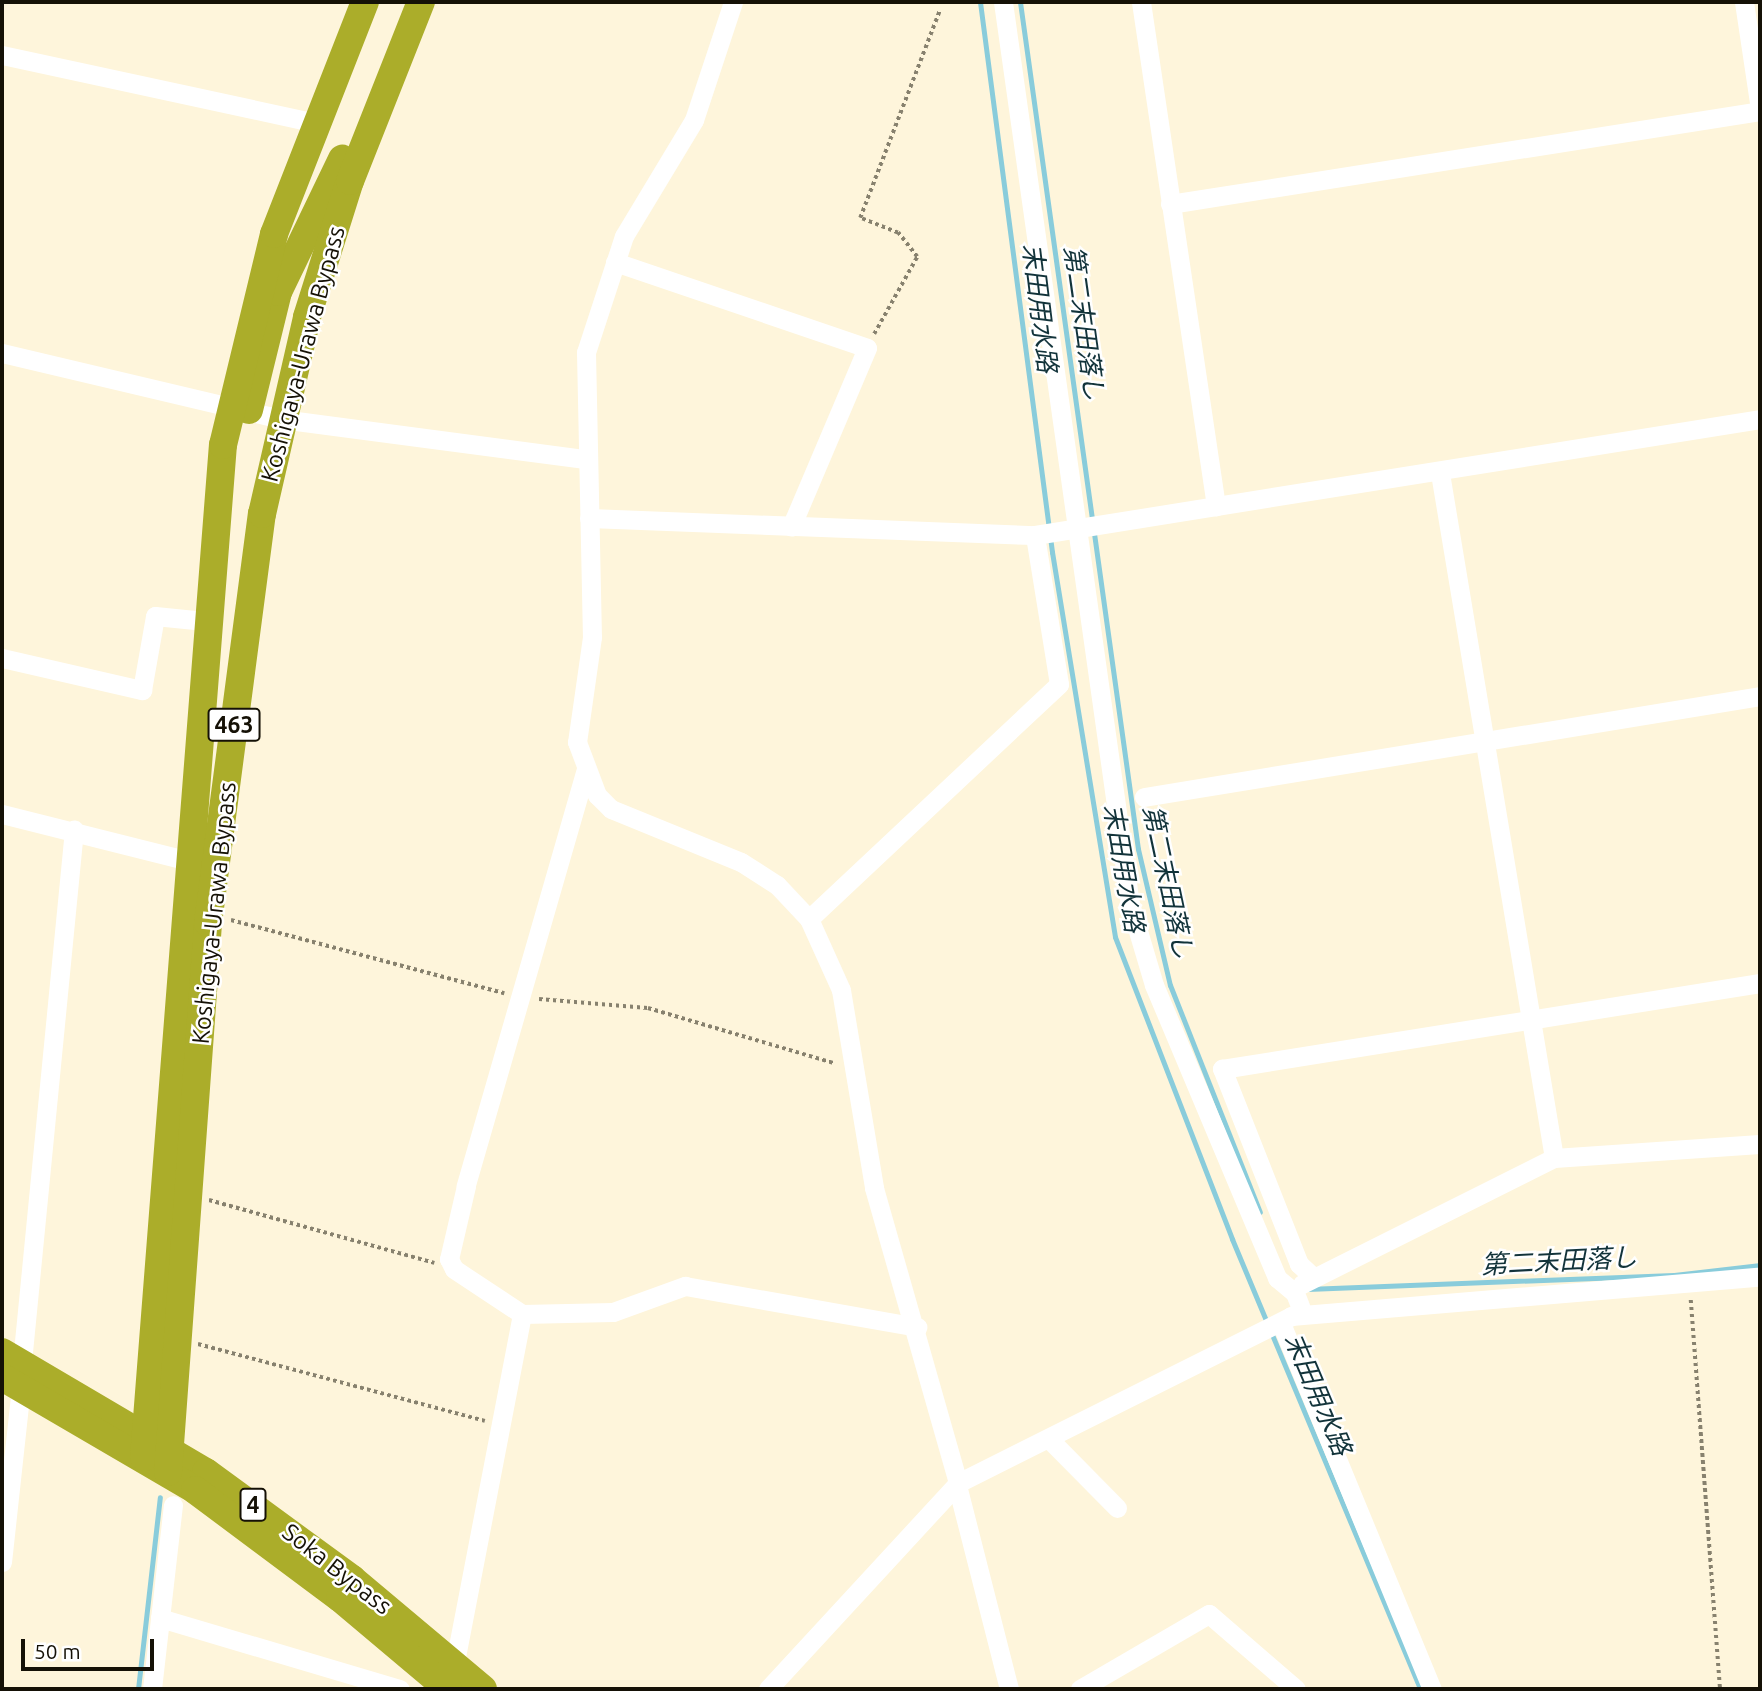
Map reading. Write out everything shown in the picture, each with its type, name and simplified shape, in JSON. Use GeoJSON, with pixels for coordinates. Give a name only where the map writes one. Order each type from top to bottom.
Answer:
{"type":"FeatureCollection","features":[{"type":"Feature","properties":{"kind":"highway","name":"Koshigaya-Urawa Bypass"},"geometry":{"type":"LineString","coordinates":[[145,1446],[205,621],[240,407],[274,234],[313,122],[365,2]]}},
{"type":"Feature","properties":{"kind":"highway","name":"Koshigaya-Urawa Bypass"},"geometry":{"type":"LineString","coordinates":[[170,1461],[208,923],[262,514],[281,419],[311,304],[379,106],[421,2]]}},
{"type":"Feature","properties":{"kind":"highway"},"geometry":{"type":"LineString","coordinates":[[240,407],[278,292],[361,119],[379,106]]}},
{"type":"Feature","properties":{"kind":"highway","name":"Soka Bypass"},"geometry":{"type":"LineString","coordinates":[[11,1370],[170,1461],[444,1681],[483,1689]]}},
{"type":"Feature","properties":{"kind":"street"},"geometry":{"type":"LineString","coordinates":[[733,2],[694,120],[615,262],[586,352],[585,459],[592,637],[577,742],[597,795],[626,820],[741,862],[777,885],[809,919],[841,990],[858,1070],[874,1188],[917,1327],[1009,1689]]}},
{"type":"Feature","properties":{"kind":"street"},"geometry":{"type":"LineString","coordinates":[[1003,2],[1130,904],[1154,985],[1277,1278],[1295,1293],[1303,1314]]}},
{"type":"Feature","properties":{"kind":"street"},"geometry":{"type":"LineString","coordinates":[[1141,2],[1216,506]]}},
{"type":"Feature","properties":{"kind":"street"},"geometry":{"type":"LineString","coordinates":[[1170,204],[1760,110],[1744,2]]}},
{"type":"Feature","properties":{"kind":"street"},"geometry":{"type":"LineString","coordinates":[[2,55],[313,122]]}},
{"type":"Feature","properties":{"kind":"street"},"geometry":{"type":"LineString","coordinates":[[615,262],[867,348],[791,527]]}},
{"type":"Feature","properties":{"kind":"street"},"geometry":{"type":"LineString","coordinates":[[2,354],[240,407],[281,419],[585,459]]}},
{"type":"Feature","properties":{"kind":"street"},"geometry":{"type":"LineString","coordinates":[[589,518],[1035,535],[1440,473],[1760,419]]}},
{"type":"Feature","properties":{"kind":"street"},"geometry":{"type":"LineString","coordinates":[[1440,473],[1528,1017],[1554,1158]]}},
{"type":"Feature","properties":{"kind":"street"},"geometry":{"type":"LineString","coordinates":[[809,919],[1059,684],[1035,535]]}},
{"type":"Feature","properties":{"kind":"street"},"geometry":{"type":"LineString","coordinates":[[2,658],[142,690],[155,617],[205,621]]}},
{"type":"Feature","properties":{"kind":"street"},"geometry":{"type":"LineString","coordinates":[[1144,797],[1760,696]]}},
{"type":"Feature","properties":{"kind":"street"},"geometry":{"type":"LineString","coordinates":[[586,769],[466,1186],[449,1259],[454,1269],[522,1314],[613,1312],[685,1286],[917,1327]]}},
{"type":"Feature","properties":{"kind":"street"},"geometry":{"type":"LineString","coordinates":[[2,814],[74,830],[189,862]]}},
{"type":"Feature","properties":{"kind":"street"},"geometry":{"type":"LineString","coordinates":[[2,1562],[11,1370],[74,830]]}},
{"type":"Feature","properties":{"kind":"street"},"geometry":{"type":"LineString","coordinates":[[1312,1276],[1299,1264],[1222,1069],[1528,1017],[1760,983]]}},
{"type":"Feature","properties":{"kind":"street"},"geometry":{"type":"LineString","coordinates":[[1295,1293],[1312,1276],[1554,1158],[1760,1144]]}},
{"type":"Feature","properties":{"kind":"street"},"geometry":{"type":"LineString","coordinates":[[768,1689],[958,1484],[1051,1441],[1280,1323],[1303,1314],[1760,1277]]}},
{"type":"Feature","properties":{"kind":"street"},"geometry":{"type":"LineString","coordinates":[[444,1681],[501,1426],[522,1314]]}},
{"type":"Feature","properties":{"kind":"street"},"geometry":{"type":"LineString","coordinates":[[1280,1323],[1432,1689]]}},
{"type":"Feature","properties":{"kind":"street"},"geometry":{"type":"LineString","coordinates":[[1051,1441],[1116,1508]]}},
{"type":"Feature","properties":{"kind":"street"},"geometry":{"type":"LineString","coordinates":[[152,1689],[173,1505]]}},
{"type":"Feature","properties":{"kind":"street"},"geometry":{"type":"LineString","coordinates":[[1080,1689],[1209,1614],[1296,1689]]}},
{"type":"Feature","properties":{"kind":"street"},"geometry":{"type":"LineString","coordinates":[[160,1618],[400,1689]]}},
{"type":"Feature","properties":{"kind":"path"},"geometry":{"type":"LineString","coordinates":[[867,348],[917,257],[898,233],[860,218],[939,12]]}},
{"type":"Feature","properties":{"kind":"path"},"geometry":{"type":"LineString","coordinates":[[208,923],[250,921],[519,998],[648,1008],[858,1070]]}},
{"type":"Feature","properties":{"kind":"path"},"geometry":{"type":"LineString","coordinates":[[190,1195],[454,1269]]}},
{"type":"Feature","properties":{"kind":"path"},"geometry":{"type":"LineString","coordinates":[[1690,1282],[1720,1689]]}},
{"type":"Feature","properties":{"kind":"path"},"geometry":{"type":"LineString","coordinates":[[179,1339],[501,1426]]}},
{"type":"Feature","properties":{"kind":"waterway","name":"末田用水路"},"geometry":{"type":"LineString","coordinates":[[980,2],[1052,552],[1115,937],[1232,1239],[1420,1689]]}},
{"type":"Feature","properties":{"kind":"waterway","name":"第二末田落し"},"geometry":{"type":"LineString","coordinates":[[1020,2],[1138,849],[1170,985],[1260,1212]]}},
{"type":"Feature","properties":{"kind":"waterway","name":"第二末田落し"},"geometry":{"type":"LineString","coordinates":[[1307,1289],[1674,1275],[1760,1265]]}},
{"type":"Feature","properties":{"kind":"waterway"},"geometry":{"type":"LineString","coordinates":[[138,1689],[160,1497]]}}]}
